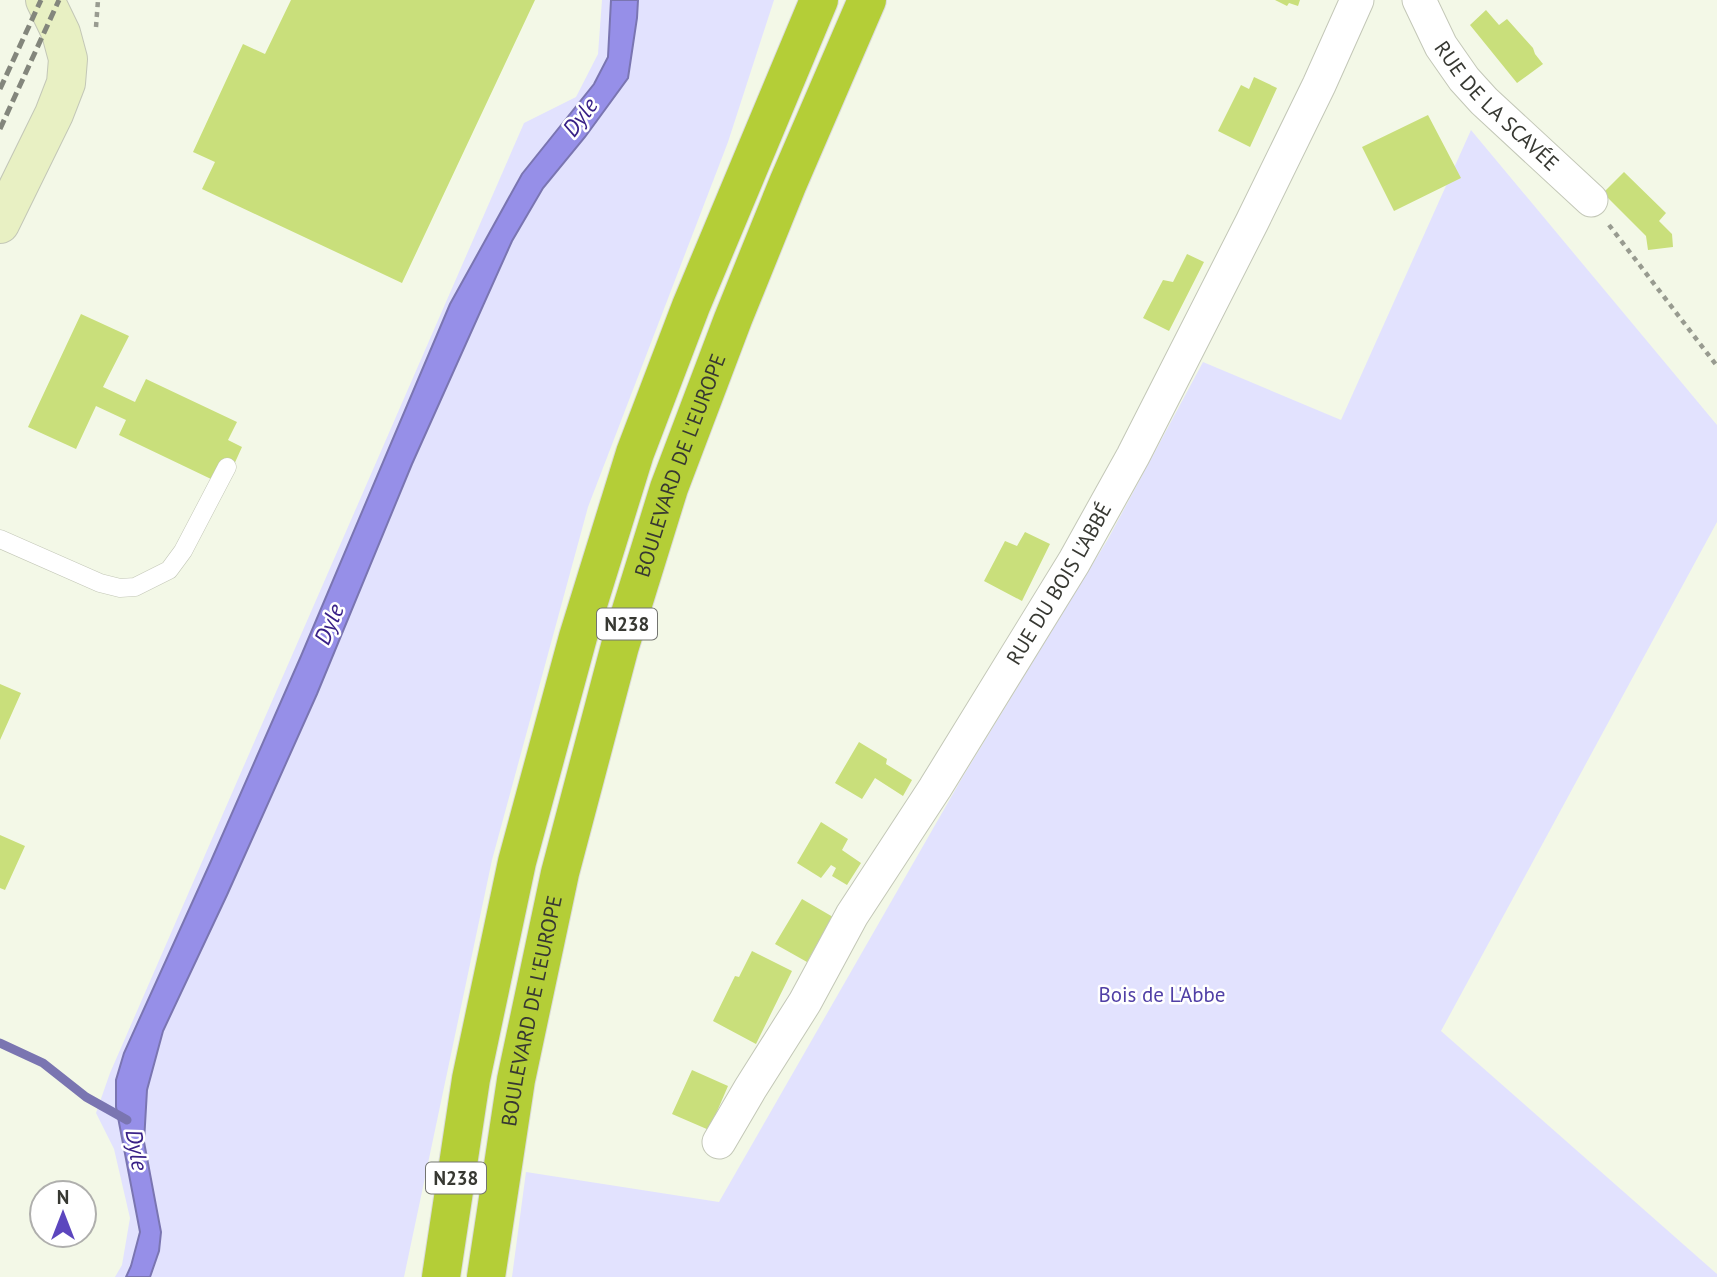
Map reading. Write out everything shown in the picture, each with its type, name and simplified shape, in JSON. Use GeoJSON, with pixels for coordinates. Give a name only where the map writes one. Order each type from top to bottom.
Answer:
{"type":"FeatureCollection","features":[{"type":"Feature","properties":{"kind":"highway","name":"BOULEVARD DE L'EUROPE"},"geometry":{"type":"LineString","coordinates":[[441,1277],[471,1079],[511,889],[578,637],[635,453],[691,306],[819,0]]}},
{"type":"Feature","properties":{"kind":"highway","name":"BOULEVARD DE L'EUROPE"},"geometry":{"type":"LineString","coordinates":[[486,1277],[516,1080],[560,873],[620,646],[669,488],[733,319],[867,0]]}},
{"type":"Feature","properties":{"kind":"main road"},"geometry":{"type":"LineString","coordinates":[[0,224],[54,114],[66,83],[68,59],[61,33],[45,0]]}},
{"type":"Feature","properties":{"kind":"street","name":"RUE DU BOIS L'ABBÉ"},"geometry":{"type":"LineString","coordinates":[[719,1142],[805,1002],[852,915],[935,788],[1074,562],[1133,456],[1252,222],[1357,0]]}},
{"type":"Feature","properties":{"kind":"street","name":"RUE DE LA SCAVÉE"},"geometry":{"type":"LineString","coordinates":[[1419,0],[1441,46],[1464,79],[1484,101],[1591,200]]}},
{"type":"Feature","properties":{"kind":"lane"},"geometry":{"type":"LineString","coordinates":[[0,539],[100,583],[120,588],[135,587],[169,570],[183,551],[227,467]]}},
{"type":"Feature","properties":{"kind":"path"},"geometry":{"type":"LineString","coordinates":[[95,31],[98,0]]}},
{"type":"Feature","properties":{"kind":"path"},"geometry":{"type":"LineString","coordinates":[[1591,200],[1717,366]]}},
{"type":"Feature","properties":{"kind":"green space"},"geometry":{"type":"Polygon","coordinates":[[[602,0],[611,0],[608,56],[594,84],[522,174],[450,304],[301,656],[124,1053],[116,1079],[116,1107],[140,1232],[126,1277],[115,1277],[122,1265],[130,1218],[114,1149],[96,1113],[110,1073],[524,123],[576,97],[598,54],[602,0]]]}},
{"type":"Feature","properties":{"kind":"green space"},"geometry":{"type":"Polygon","coordinates":[[[638,0],[774,0],[728,142],[588,507],[492,860],[404,1277],[150,1277],[159,1251],[161,1232],[144,1142],[147,1090],[163,1031],[317,694],[412,464],[512,241],[543,188],[585,137],[637,18],[638,0]]]}},
{"type":"Feature","properties":{"kind":"green space","name":"Bois de L'Abbe"},"geometry":{"type":"Polygon","coordinates":[[[1471,130],[1717,425],[1717,522],[1441,1031],[1717,1274],[1717,1277],[512,1277],[526,1172],[719,1202],[962,778],[1108,539],[1203,362],[1341,420],[1471,130]]]}},
{"type":"Feature","properties":{"kind":"water","name":"Dyle"},"geometry":{"type":"Polygon","coordinates":[[[611,0],[638,0],[628,78],[543,188],[512,241],[412,464],[317,694],[163,1031],[147,1090],[144,1142],[161,1232],[159,1251],[150,1277],[126,1277],[140,1232],[116,1107],[116,1080],[124,1053],[301,656],[450,304],[522,174],[594,84],[608,57],[611,0]]]}},
{"type":"Feature","properties":{"kind":"building"},"geometry":{"type":"Polygon","coordinates":[[[291,0],[535,0],[402,283],[202,189],[215,162],[193,152],[243,44],[265,54],[291,0]]]}},
{"type":"Feature","properties":{"kind":"building"},"geometry":{"type":"Polygon","coordinates":[[[1275,0],[1300,0],[1298,6],[1289,3],[1287,6],[1275,0]]]}},
{"type":"Feature","properties":{"kind":"building"},"geometry":{"type":"Polygon","coordinates":[[[1486,10],[1499,25],[1507,19],[1533,48],[1543,64],[1517,83],[1470,25],[1486,10]]]}},
{"type":"Feature","properties":{"kind":"building"},"geometry":{"type":"Polygon","coordinates":[[[1254,77],[1277,88],[1250,147],[1218,131],[1241,85],[1249,89],[1254,77]]]}},
{"type":"Feature","properties":{"kind":"building"},"geometry":{"type":"Polygon","coordinates":[[[1428,115],[1461,178],[1394,211],[1362,147],[1428,115]]]}},
{"type":"Feature","properties":{"kind":"building"},"geometry":{"type":"Polygon","coordinates":[[[1624,172],[1666,213],[1659,221],[1672,234],[1673,247],[1648,250],[1646,236],[1603,193],[1624,172]]]}},
{"type":"Feature","properties":{"kind":"building"},"geometry":{"type":"Polygon","coordinates":[[[1187,254],[1204,262],[1169,331],[1143,318],[1163,280],[1173,282],[1187,254]]]}},
{"type":"Feature","properties":{"kind":"building"},"geometry":{"type":"Polygon","coordinates":[[[81,314],[129,336],[103,387],[135,402],[146,379],[237,422],[228,440],[242,447],[232,469],[219,463],[211,479],[119,435],[126,420],[96,406],[76,449],[28,427],[81,314]]]}},
{"type":"Feature","properties":{"kind":"building"},"geometry":{"type":"Polygon","coordinates":[[[1025,532],[1050,544],[1022,601],[984,581],[1005,541],[1017,546],[1025,532]]]}},
{"type":"Feature","properties":{"kind":"building"},"geometry":{"type":"Polygon","coordinates":[[[0,684],[21,693],[0,740],[0,684]]]}},
{"type":"Feature","properties":{"kind":"building"},"geometry":{"type":"Polygon","coordinates":[[[859,742],[887,759],[886,764],[912,780],[903,796],[875,778],[862,799],[835,783],[859,742]]]}},
{"type":"Feature","properties":{"kind":"building"},"geometry":{"type":"Polygon","coordinates":[[[821,822],[848,839],[842,850],[861,863],[847,885],[832,876],[836,868],[831,865],[821,878],[797,863],[821,822]]]}},
{"type":"Feature","properties":{"kind":"building"},"geometry":{"type":"Polygon","coordinates":[[[0,835],[25,846],[5,890],[0,888],[0,835]]]}},
{"type":"Feature","properties":{"kind":"building"},"geometry":{"type":"Polygon","coordinates":[[[802,899],[833,917],[807,962],[775,944],[802,899]]]}},
{"type":"Feature","properties":{"kind":"building"},"geometry":{"type":"Polygon","coordinates":[[[752,951],[792,971],[756,1044],[713,1021],[735,976],[739,977],[752,951]]]}},
{"type":"Feature","properties":{"kind":"building"},"geometry":{"type":"Polygon","coordinates":[[[692,1070],[728,1086],[709,1130],[672,1114],[692,1070]]]}},
{"type":"Feature","properties":{"kind":"waterway","name":"Dyle"},"geometry":{"type":"LineString","coordinates":[[0,1043],[43,1063],[86,1097],[127,1120]]}},
{"type":"Feature","properties":{"kind":"railway"},"geometry":{"type":"LineString","coordinates":[[0,89],[41,0]]}},
{"type":"Feature","properties":{"kind":"railway"},"geometry":{"type":"LineString","coordinates":[[0,129],[59,0]]}}]}
